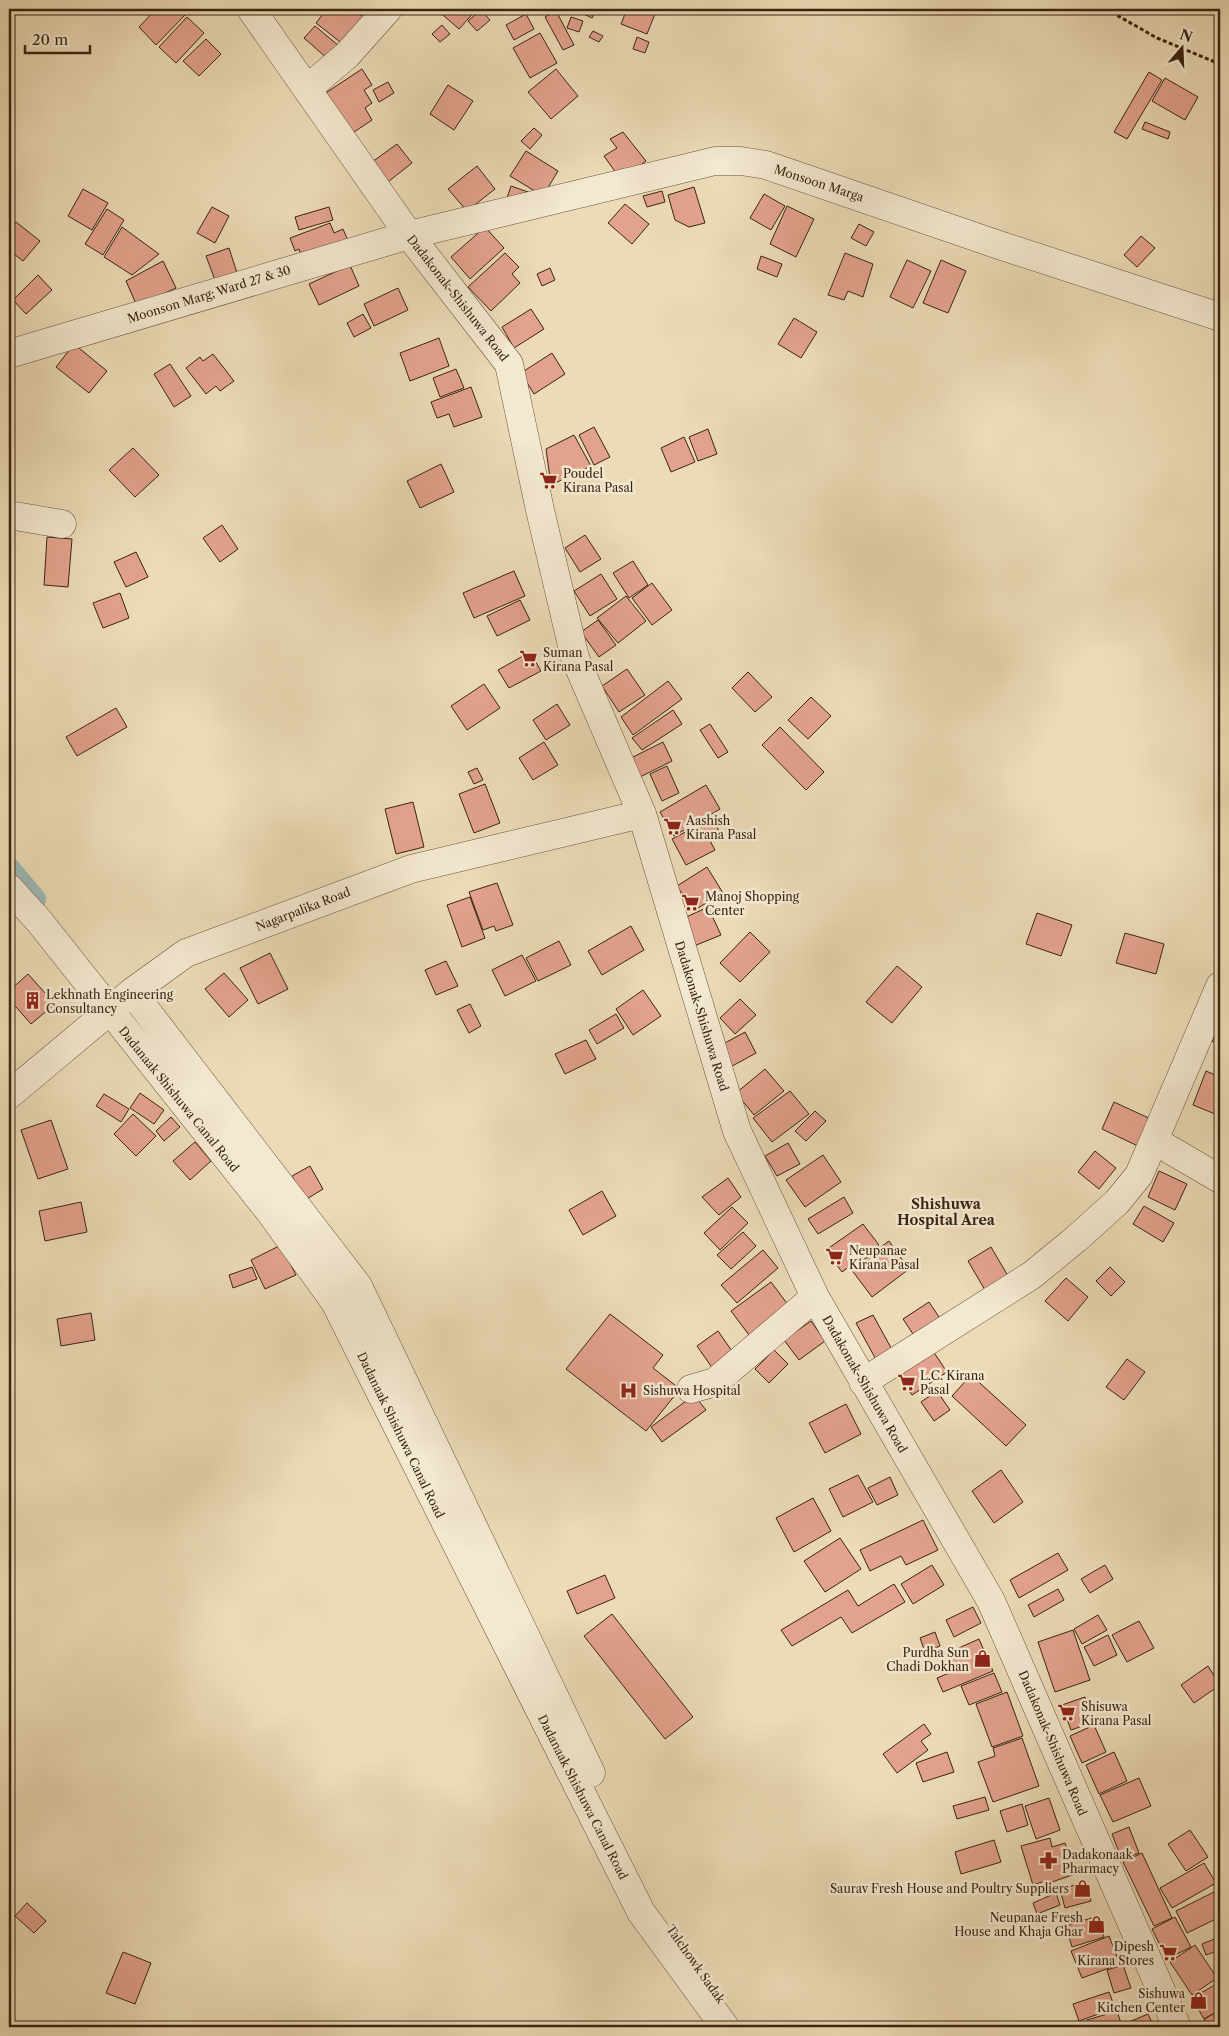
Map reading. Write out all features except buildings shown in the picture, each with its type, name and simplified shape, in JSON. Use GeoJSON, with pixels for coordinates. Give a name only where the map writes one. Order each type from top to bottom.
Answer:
{"type":"FeatureCollection","features":[{"type":"Feature","properties":{"kind":"street","name":"Dadakonak-Shishuwa Road"},"geometry":{"type":"LineString","coordinates":[[252,9],[409,235],[509,364],[540,510],[575,658],[642,814],[737,1131],[815,1297],[991,1600],[1177,2027]]}},
{"type":"Feature","properties":{"kind":"street"},"geometry":{"type":"LineString","coordinates":[[307,89],[347,55],[388,9]]}},
{"type":"Feature","properties":{"kind":"street","name":"Monsoon Marga"},"geometry":{"type":"LineString","coordinates":[[409,235],[715,161],[741,162],[766,165],[999,245],[1220,317]]}},
{"type":"Feature","properties":{"kind":"street","name":"Moonson Marg; Ward 27 & 30"},"geometry":{"type":"LineString","coordinates":[[9,354],[409,235]]}},
{"type":"Feature","properties":{"kind":"street"},"geometry":{"type":"LineString","coordinates":[[9,515],[62,524]]}},
{"type":"Feature","properties":{"kind":"street","name":"Nagarpalika Road"},"geometry":{"type":"LineString","coordinates":[[9,1095],[132,992],[186,953],[411,869],[642,814]]}},
{"type":"Feature","properties":{"kind":"street","name":"Dadanaak Shishuwa Canal Road"},"geometry":{"type":"LineString","coordinates":[[9,888],[39,921],[270,1212],[335,1302],[641,1912],[724,2027]]}},
{"type":"Feature","properties":{"kind":"street"},"geometry":{"type":"LineString","coordinates":[[863,1382],[1032,1276],[1117,1202],[1139,1175],[1220,986]]}},
{"type":"Feature","properties":{"kind":"street","name":"Dadanaak Shishuwa Canal Road"},"geometry":{"type":"LineString","coordinates":[[132,992],[358,1286],[651,1900]]}},
{"type":"Feature","properties":{"kind":"street"},"geometry":{"type":"LineString","coordinates":[[1154,1141],[1220,1179]]}},
{"type":"Feature","properties":{"kind":"street"},"geometry":{"type":"LineString","coordinates":[[691,1389],[715,1382],[815,1297]]}},
{"type":"Feature","properties":{"kind":"street","name":"Talchowk Sadak"},"geometry":{"type":"LineString","coordinates":[[651,1900],[742,2027]]}},
{"type":"Feature","properties":{"kind":"path"},"geometry":{"type":"LineString","coordinates":[[1106,9],[1157,38],[1220,64]]}},
{"type":"Feature","properties":{"kind":"waterway"},"geometry":{"type":"LineString","coordinates":[[9,868],[35,899]]}},
{"type":"Feature","properties":{"kind":"place","name":"Poudel Kirana Pasal"},"geometry":{"type":"Point","coordinates":[549,480]}},
{"type":"Feature","properties":{"kind":"place","name":"Suman Kirana Pasal"},"geometry":{"type":"Point","coordinates":[529,659]}},
{"type":"Feature","properties":{"kind":"place","name":"Aashish Kirana Pasal"},"geometry":{"type":"Point","coordinates":[672,827]}},
{"type":"Feature","properties":{"kind":"place","name":"Manoj Shopping Center"},"geometry":{"type":"Point","coordinates":[691,903]}},
{"type":"Feature","properties":{"kind":"place","name":"Lekhnath Engineering Consultancy"},"geometry":{"type":"Point","coordinates":[32,1001]}},
{"type":"Feature","properties":{"kind":"place","name":"Neupanae Kirana Pasal"},"geometry":{"type":"Point","coordinates":[835,1257]}},
{"type":"Feature","properties":{"kind":"place","name":"L.C. Kirana Pasal"},"geometry":{"type":"Point","coordinates":[906,1382]}},
{"type":"Feature","properties":{"kind":"place","name":"Sishuwa Hospital"},"geometry":{"type":"Point","coordinates":[629,1390]}},
{"type":"Feature","properties":{"kind":"place","name":"Purdha Sun Chadi Dokhan"},"geometry":{"type":"Point","coordinates":[983,1659]}},
{"type":"Feature","properties":{"kind":"place","name":"Shisuwa Kirana Pasal"},"geometry":{"type":"Point","coordinates":[1067,1713]}},
{"type":"Feature","properties":{"kind":"place","name":"Dadakonaak Pharmacy"},"geometry":{"type":"Point","coordinates":[1048,1861]}},
{"type":"Feature","properties":{"kind":"place","name":"Saurav Fresh House and Poultry Suppliers"},"geometry":{"type":"Point","coordinates":[1083,1888]}},
{"type":"Feature","properties":{"kind":"place","name":"Neupanae Fresh House and Khaja Ghar"},"geometry":{"type":"Point","coordinates":[1097,1924]}},
{"type":"Feature","properties":{"kind":"place","name":"Dipesh Kirana Stores"},"geometry":{"type":"Point","coordinates":[1168,1953]}},
{"type":"Feature","properties":{"kind":"place","name":"Sishuwa Kitchen Center"},"geometry":{"type":"Point","coordinates":[1199,2000]}},
{"type":"Feature","properties":{"kind":"district","name":"Shishuwa Hospital Area"},"geometry":{"type":"Point","coordinates":[946,1212]}}]}
